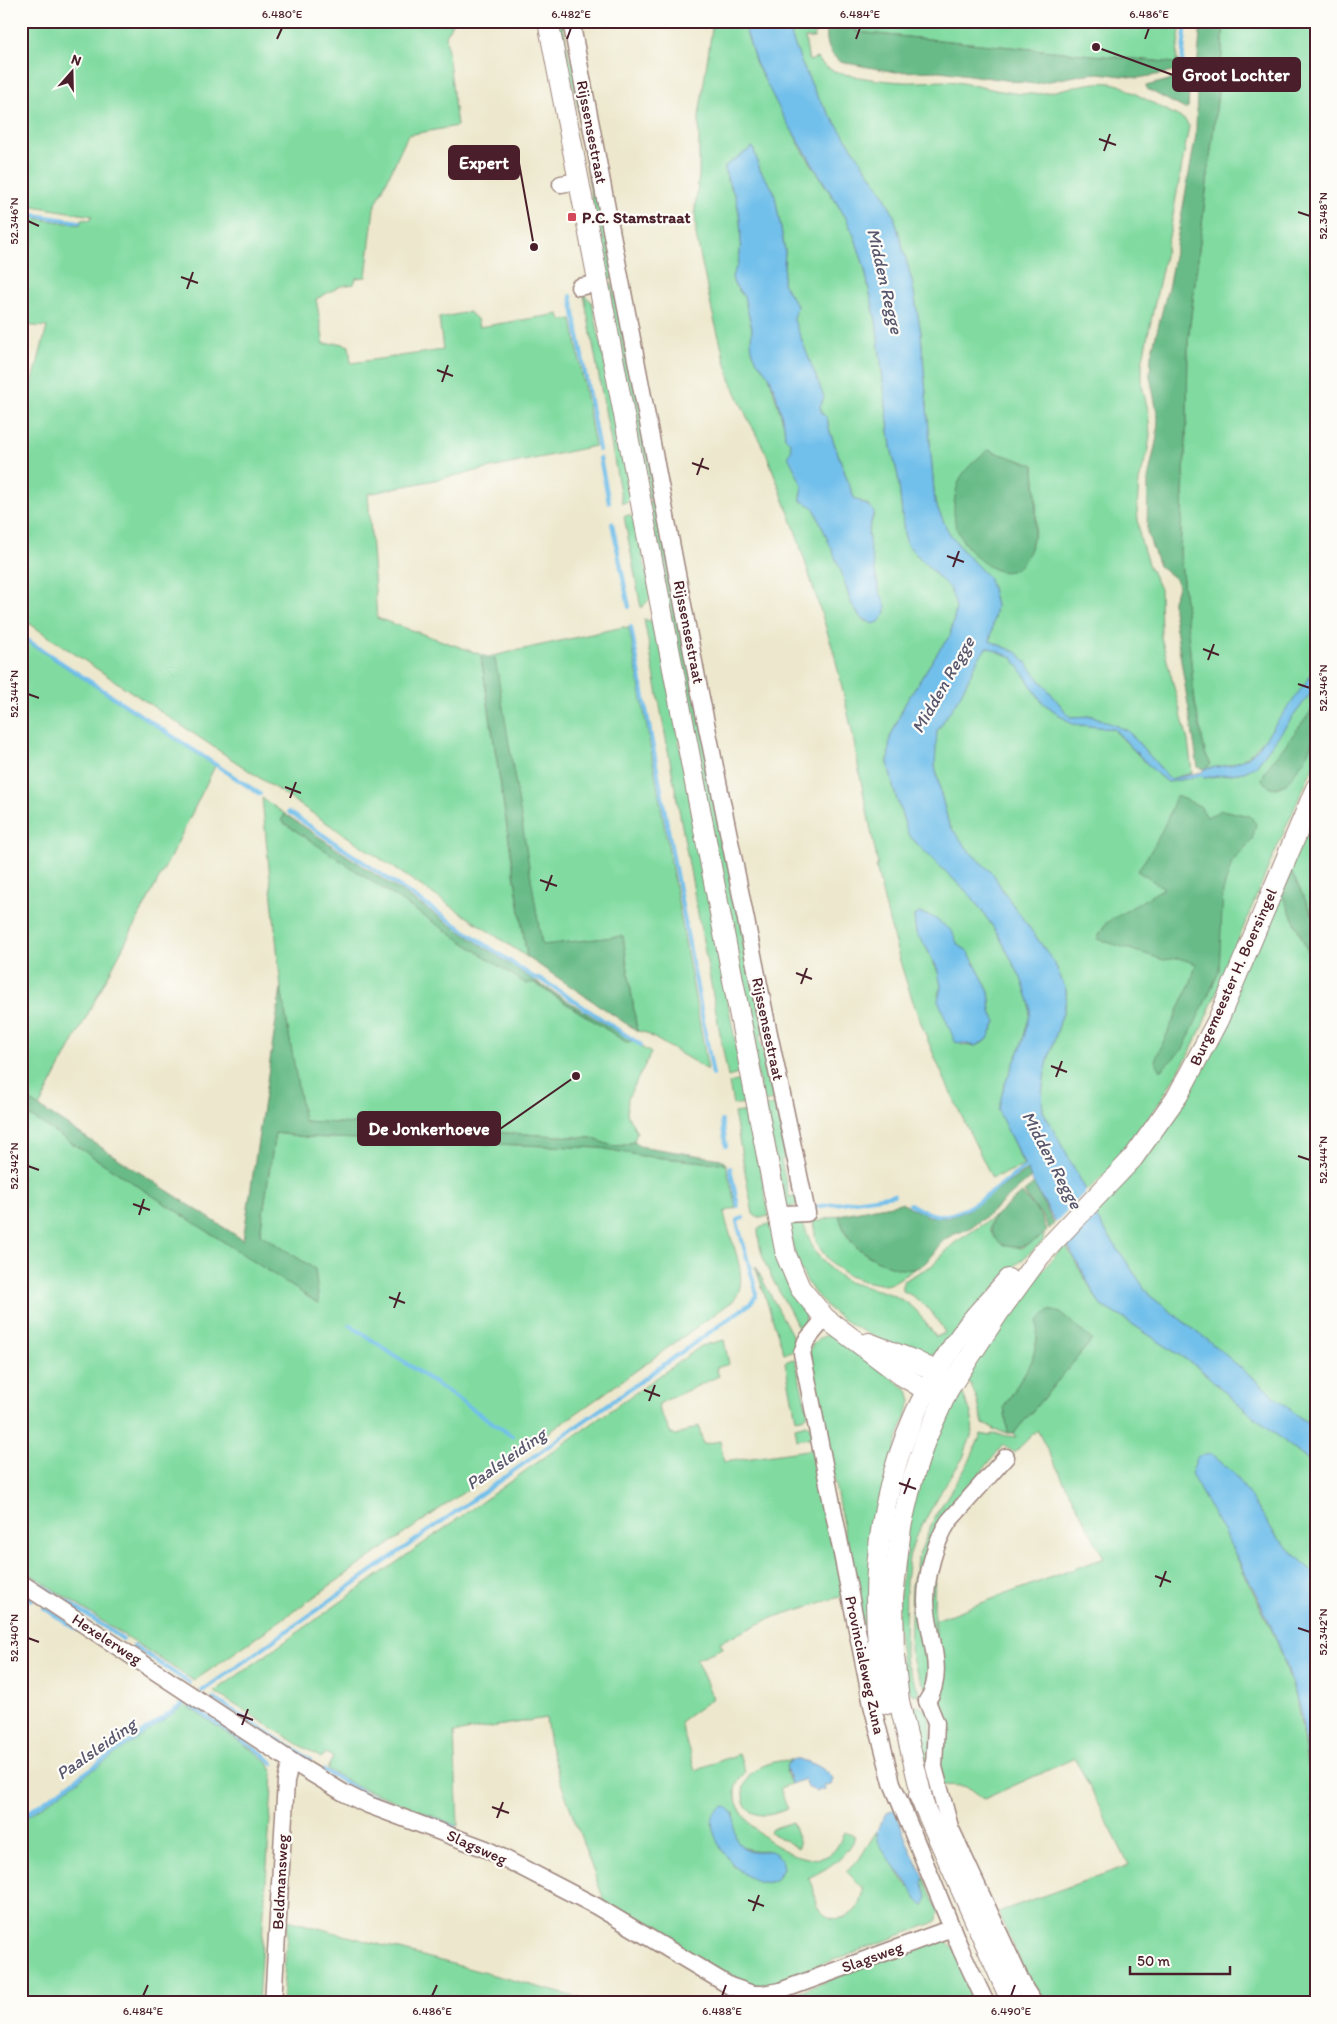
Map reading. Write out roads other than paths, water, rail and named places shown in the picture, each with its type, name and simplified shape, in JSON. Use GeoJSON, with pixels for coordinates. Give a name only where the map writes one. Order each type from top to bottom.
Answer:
{"type":"FeatureCollection","features":[{"type":"Feature","properties":{"kind":"main road","name":"Rijssensestraat"},"geometry":{"type":"LineString","coordinates":[[548,21],[570,183],[589,285],[786,1255],[794,1277],[807,1298],[825,1318],[901,1375],[926,1390]]}},
{"type":"Feature","properties":{"kind":"main road","name":"Burgemeester H. Boersingel"},"geometry":{"type":"LineString","coordinates":[[1046,1250],[1133,1158],[1160,1124],[1178,1095],[1218,1020],[1316,788]]}},
{"type":"Feature","properties":{"kind":"main road"},"geometry":{"type":"LineString","coordinates":[[948,1390],[937,1372],[969,1324],[1011,1276],[1046,1250]]}},
{"type":"Feature","properties":{"kind":"main road"},"geometry":{"type":"LineString","coordinates":[[948,1390],[999,1312],[1046,1250]]}},
{"type":"Feature","properties":{"kind":"main road","name":"Rijssensestraat"},"geometry":{"type":"LineString","coordinates":[[848,1335],[913,1360],[937,1372]]}},
{"type":"Feature","properties":{"kind":"main road","name":"Provincialeweg Zuna"},"geometry":{"type":"LineString","coordinates":[[893,1702],[881,1670],[876,1632],[876,1583],[879,1543],[886,1503],[899,1455],[911,1422],[937,1372]]}},
{"type":"Feature","properties":{"kind":"main road"},"geometry":{"type":"LineString","coordinates":[[926,1390],[948,1390]]}},
{"type":"Feature","properties":{"kind":"main road","name":"Provincialeweg Zuna"},"geometry":{"type":"LineString","coordinates":[[948,1390],[921,1452],[898,1542],[893,1611],[893,1702],[902,1759],[1012,2003]]}},
{"type":"Feature","properties":{"kind":"street","name":"Rijssensestraat"},"geometry":{"type":"LineString","coordinates":[[571,21],[698,683],[807,1213],[785,1214],[778,1218]]}},
{"type":"Feature","properties":{"kind":"street","name":"Provincialeweg Zuna"},"geometry":{"type":"LineString","coordinates":[[825,1318],[806,1341],[802,1353],[872,1705],[892,1783],[952,1928],[986,2003]]}},
{"type":"Feature","properties":{"kind":"street"},"geometry":{"type":"LineString","coordinates":[[927,1701],[933,1691],[937,1678],[926,1601],[930,1571],[942,1531],[949,1520],[1006,1457]]}},
{"type":"Feature","properties":{"kind":"street","name":"Hexelerweg"},"geometry":{"type":"LineString","coordinates":[[21,1582],[192,1695]]}},
{"type":"Feature","properties":{"kind":"street","name":"Slagsweg"},"geometry":{"type":"LineString","coordinates":[[192,1695],[291,1761],[355,1799],[486,1849],[596,1906],[716,1979],[763,1999],[780,1991],[952,1928]]}},
{"type":"Feature","properties":{"kind":"street"},"geometry":{"type":"LineString","coordinates":[[893,1702],[927,1701]]}},
{"type":"Feature","properties":{"kind":"street"},"geometry":{"type":"LineString","coordinates":[[927,1701],[936,1723],[934,1767],[950,1827],[1018,1973],[1034,2003]]}},
{"type":"Feature","properties":{"kind":"street","name":"Beldmansweg"},"geometry":{"type":"LineString","coordinates":[[273,2003],[286,1781],[291,1761]]}},
{"type":"Feature","properties":{"kind":"water","name":"Midden Regge"},"geometry":{"type":"Polygon","coordinates":[[[743,21],[786,21],[801,62],[817,96],[883,193],[894,216],[912,281],[921,333],[935,503],[948,531],[963,551],[988,577],[996,606],[990,641],[1018,653],[1070,717],[1093,716],[1128,731],[1170,779],[1202,772],[1204,769],[1230,765],[1247,758],[1259,747],[1316,668],[1316,686],[1256,766],[1244,772],[1204,778],[1202,776],[1168,782],[1158,775],[1114,729],[1072,724],[1042,702],[1013,658],[987,647],[978,659],[960,696],[937,731],[935,766],[949,825],[970,852],[994,875],[1003,891],[1054,962],[1066,990],[1063,1014],[1043,1083],[1043,1111],[1087,1192],[1094,1214],[1149,1295],[1210,1342],[1316,1431],[1316,1467],[1235,1401],[1199,1368],[1120,1316],[1101,1306],[1034,1184],[998,1111],[1004,1086],[1021,1047],[1030,1015],[1030,1004],[1021,978],[998,934],[972,897],[908,834],[894,790],[888,763],[890,738],[905,704],[950,636],[956,609],[954,599],[949,588],[907,544],[904,533],[898,476],[891,447],[876,321],[864,266],[855,238],[846,218],[783,116],[756,63],[743,21]]]}},
{"type":"Feature","properties":{"kind":"water"},"geometry":{"type":"Polygon","coordinates":[[[753,147],[760,170],[774,191],[785,251],[783,283],[797,306],[794,320],[824,397],[820,407],[822,413],[827,418],[830,432],[854,498],[870,507],[874,512],[868,532],[879,590],[886,605],[886,612],[879,622],[873,624],[860,617],[851,603],[841,571],[815,510],[810,505],[801,501],[802,485],[788,456],[791,450],[790,442],[785,437],[784,425],[775,391],[769,376],[757,361],[752,350],[752,328],[744,297],[734,284],[732,277],[740,256],[741,231],[738,206],[727,179],[725,166],[753,147]]]}},
{"type":"Feature","properties":{"kind":"water"},"geometry":{"type":"Polygon","coordinates":[[[920,913],[933,917],[952,931],[958,945],[968,951],[989,991],[991,1012],[996,1022],[988,1039],[976,1046],[955,1042],[938,1000],[941,986],[937,968],[916,933],[914,916],[920,913]]]}},
{"type":"Feature","properties":{"kind":"water"},"geometry":{"type":"Polygon","coordinates":[[[1211,1454],[1235,1474],[1277,1537],[1316,1575],[1316,1831],[1303,1728],[1287,1667],[1250,1582],[1191,1474],[1198,1456],[1211,1454]]]}},
{"type":"Feature","properties":{"kind":"water"},"geometry":{"type":"Polygon","coordinates":[[[791,1760],[808,1762],[824,1770],[833,1778],[831,1785],[824,1786],[825,1790],[816,1791],[807,1787],[804,1779],[791,1784],[786,1766],[791,1760]]]}},
{"type":"Feature","properties":{"kind":"water"},"geometry":{"type":"Polygon","coordinates":[[[725,1806],[734,1815],[734,1832],[738,1843],[752,1851],[775,1852],[781,1859],[783,1868],[775,1880],[762,1882],[749,1877],[736,1867],[724,1853],[716,1838],[712,1824],[715,1813],[725,1806]]]}},
{"type":"Feature","properties":{"kind":"water"},"geometry":{"type":"Polygon","coordinates":[[[895,1810],[908,1845],[924,1878],[922,1882],[927,1897],[924,1905],[916,1899],[878,1840],[877,1832],[886,1813],[895,1810]]]}},
{"type":"Feature","properties":{"kind":"waterway"},"geometry":{"type":"LineString","coordinates":[[1182,63],[1186,21]]}},
{"type":"Feature","properties":{"kind":"waterway"},"geometry":{"type":"LineString","coordinates":[[21,213],[79,222]]}},
{"type":"Feature","properties":{"kind":"waterway"},"geometry":{"type":"LineString","coordinates":[[571,296],[599,450]]}},
{"type":"Feature","properties":{"kind":"waterway"},"geometry":{"type":"LineString","coordinates":[[600,458],[609,502]]}},
{"type":"Feature","properties":{"kind":"waterway"},"geometry":{"type":"LineString","coordinates":[[612,523],[629,607]]}},
{"type":"Feature","properties":{"kind":"waterway"},"geometry":{"type":"LineString","coordinates":[[631,627],[713,1075]]}},
{"type":"Feature","properties":{"kind":"waterway"},"geometry":{"type":"LineString","coordinates":[[21,636],[260,794]]}},
{"type":"Feature","properties":{"kind":"waterway"},"geometry":{"type":"LineString","coordinates":[[289,812],[533,977],[544,981],[641,1045]]}},
{"type":"Feature","properties":{"kind":"waterway"},"geometry":{"type":"LineString","coordinates":[[722,1121],[726,1146]]}},
{"type":"Feature","properties":{"kind":"waterway","name":"Paalsleiding"},"geometry":{"type":"LineString","coordinates":[[910,1204],[932,1214],[946,1215],[956,1213],[977,1202],[1028,1166]]}},
{"type":"Feature","properties":{"kind":"waterway"},"geometry":{"type":"LineString","coordinates":[[730,1168],[738,1206]]}},
{"type":"Feature","properties":{"kind":"waterway","name":"Paalsleiding"},"geometry":{"type":"LineString","coordinates":[[815,1207],[894,1195]]}},
{"type":"Feature","properties":{"kind":"waterway","name":"Paalsleiding"},"geometry":{"type":"LineString","coordinates":[[202,1691],[751,1303],[756,1296],[756,1291],[737,1222],[743,1218]]}},
{"type":"Feature","properties":{"kind":"waterway"},"geometry":{"type":"LineString","coordinates":[[350,1325],[512,1436]]}},
{"type":"Feature","properties":{"kind":"waterway"},"geometry":{"type":"LineString","coordinates":[[21,1572],[123,1639]]}},
{"type":"Feature","properties":{"kind":"waterway"},"geometry":{"type":"LineString","coordinates":[[21,1593],[32,1600]]}},
{"type":"Feature","properties":{"kind":"waterway"},"geometry":{"type":"LineString","coordinates":[[44,1608],[78,1630]]}},
{"type":"Feature","properties":{"kind":"waterway"},"geometry":{"type":"LineString","coordinates":[[134,1646],[189,1683]]}},
{"type":"Feature","properties":{"kind":"waterway"},"geometry":{"type":"LineString","coordinates":[[213,1698],[310,1760]]}},
{"type":"Feature","properties":{"kind":"waterway","name":"Paalsleiding"},"geometry":{"type":"LineString","coordinates":[[21,1818],[186,1702]]}},
{"type":"Feature","properties":{"kind":"waterway"},"geometry":{"type":"LineString","coordinates":[[191,1706],[263,1754],[273,1764]]}},
{"type":"Feature","properties":{"kind":"waterway"},"geometry":{"type":"LineString","coordinates":[[323,1770],[365,1794],[454,1827]]}},
{"type":"Feature","properties":{"kind":"place","name":"Groot Lochter"},"geometry":{"type":"Point","coordinates":[1096,47]}},
{"type":"Feature","properties":{"kind":"place","name":"P.C. Stamstraat"},"geometry":{"type":"Point","coordinates":[572,217]}},
{"type":"Feature","properties":{"kind":"place","name":"Expert"},"geometry":{"type":"Point","coordinates":[534,247]}},
{"type":"Feature","properties":{"kind":"place","name":"De Jonkerhoeve"},"geometry":{"type":"Point","coordinates":[576,1076]}}]}
